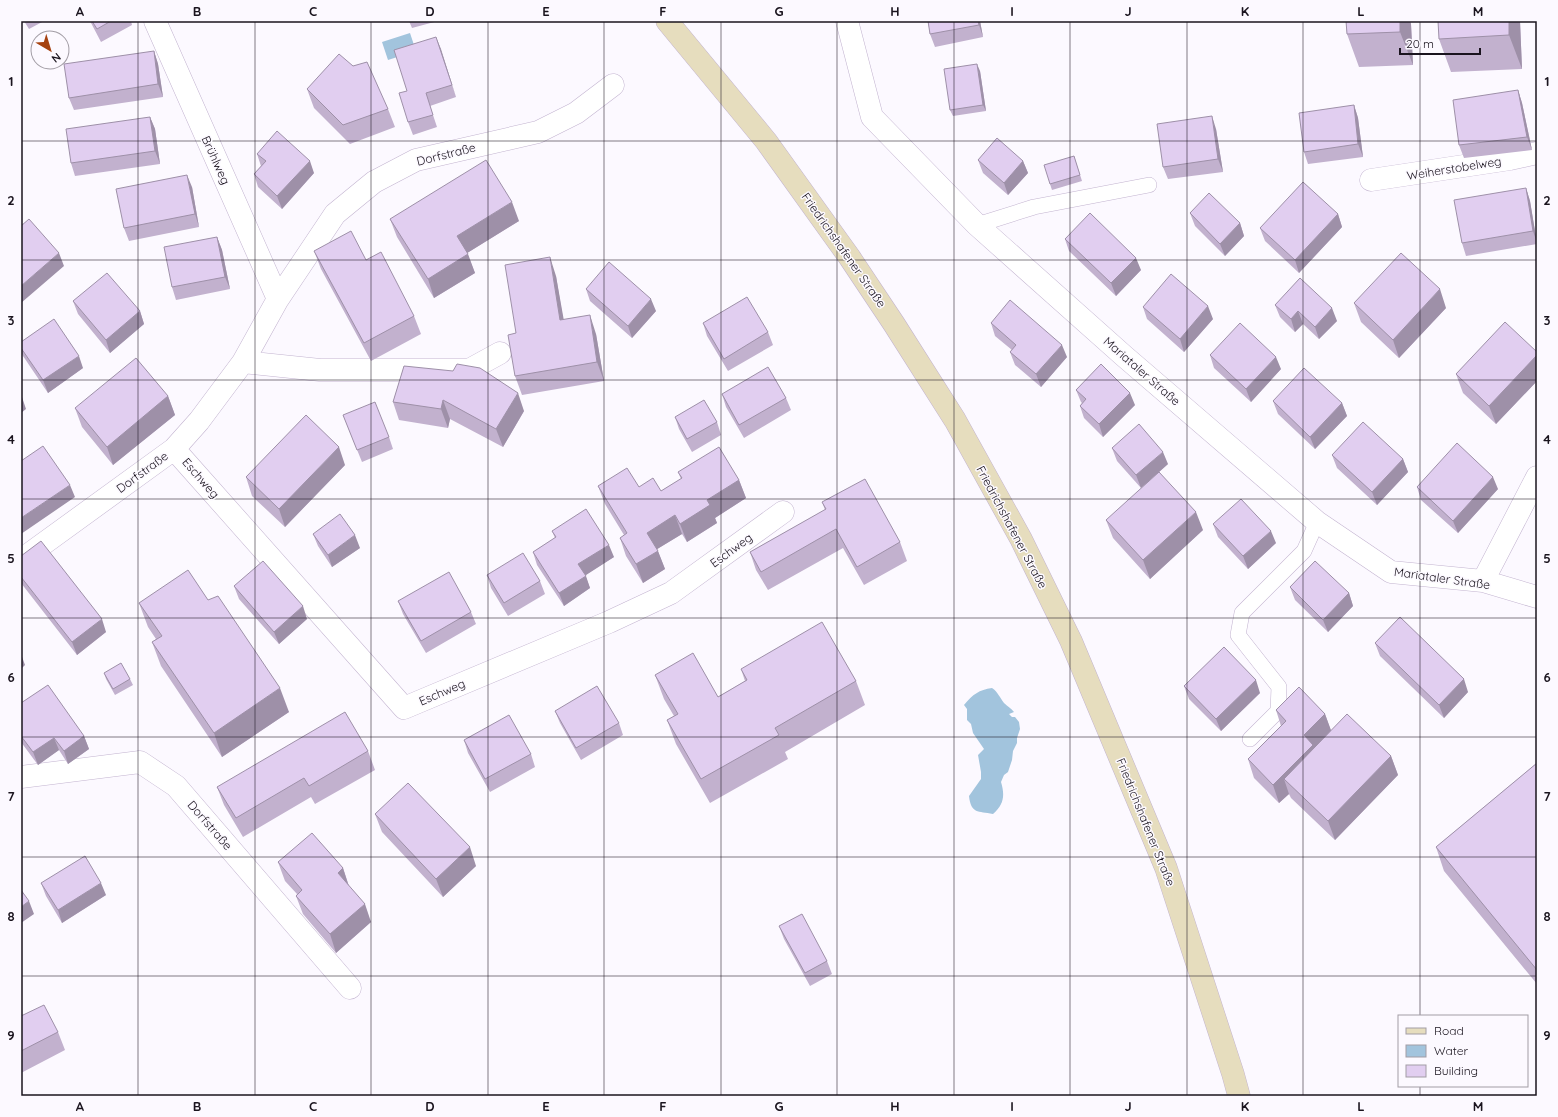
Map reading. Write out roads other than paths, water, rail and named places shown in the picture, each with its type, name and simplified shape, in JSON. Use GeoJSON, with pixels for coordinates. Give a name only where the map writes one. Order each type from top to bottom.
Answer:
{"type":"FeatureCollection","features":[{"type":"Feature","properties":{"kind":"main road","name":"Friedrichshafener Straße"},"geometry":{"type":"LineString","coordinates":[[667,21],[766,141],[850,258],[955,420],[1021,539],[1071,641],[1166,868],[1239,1096]]}},
{"type":"Feature","properties":{"kind":"street","name":"Brühlweg"},"geometry":{"type":"LineString","coordinates":[[155,21],[278,300]]}},
{"type":"Feature","properties":{"kind":"street","name":"Mariataler Straße"},"geometry":{"type":"LineString","coordinates":[[847,21],[872,117],[977,225],[1124,356],[1317,522],[1391,572],[1483,581],[1537,598]]}},
{"type":"Feature","properties":{"kind":"street","name":"Dorfstraße"},"geometry":{"type":"LineString","coordinates":[[21,560],[174,448],[199,421],[243,362],[278,300],[335,214],[374,182],[416,160],[538,132],[576,113],[613,85]]}},
{"type":"Feature","properties":{"kind":"street","name":"Weiherstobelweg"},"geometry":{"type":"LineString","coordinates":[[1371,180],[1502,160],[1537,153]]}},
{"type":"Feature","properties":{"kind":"street"},"geometry":{"type":"LineString","coordinates":[[243,362],[320,370],[469,370],[500,353]]}},
{"type":"Feature","properties":{"kind":"street","name":"Eschweg"},"geometry":{"type":"LineString","coordinates":[[174,448],[404,708],[609,622],[671,593],[783,512]]}},
{"type":"Feature","properties":{"kind":"street"},"geometry":{"type":"LineString","coordinates":[[1483,581],[1537,477]]}},
{"type":"Feature","properties":{"kind":"street","name":"Dorfstraße"},"geometry":{"type":"LineString","coordinates":[[21,777],[140,762],[176,786],[350,988]]}},
{"type":"Feature","properties":{"kind":"lane"},"geometry":{"type":"LineString","coordinates":[[977,225],[1034,207],[1149,185]]}},
{"type":"Feature","properties":{"kind":"lane"},"geometry":{"type":"LineString","coordinates":[[1250,739],[1278,711],[1280,687],[1238,635],[1242,613],[1304,551],[1317,522]]}},
{"type":"Feature","properties":{"kind":"water"},"geometry":{"type":"Polygon","coordinates":[[[410,33],[416,51],[388,60],[382,42],[410,33]]]}},
{"type":"Feature","properties":{"kind":"water"},"geometry":{"type":"Polygon","coordinates":[[[992,688],[1004,703],[1012,709],[1014,712],[1009,714],[1012,717],[1015,717],[1019,722],[1020,729],[1008,772],[1004,775],[1001,782],[1003,800],[997,811],[993,814],[976,811],[971,806],[969,796],[981,779],[978,755],[984,749],[973,733],[971,724],[967,720],[967,709],[964,705],[976,693],[992,688]]]}}]}
